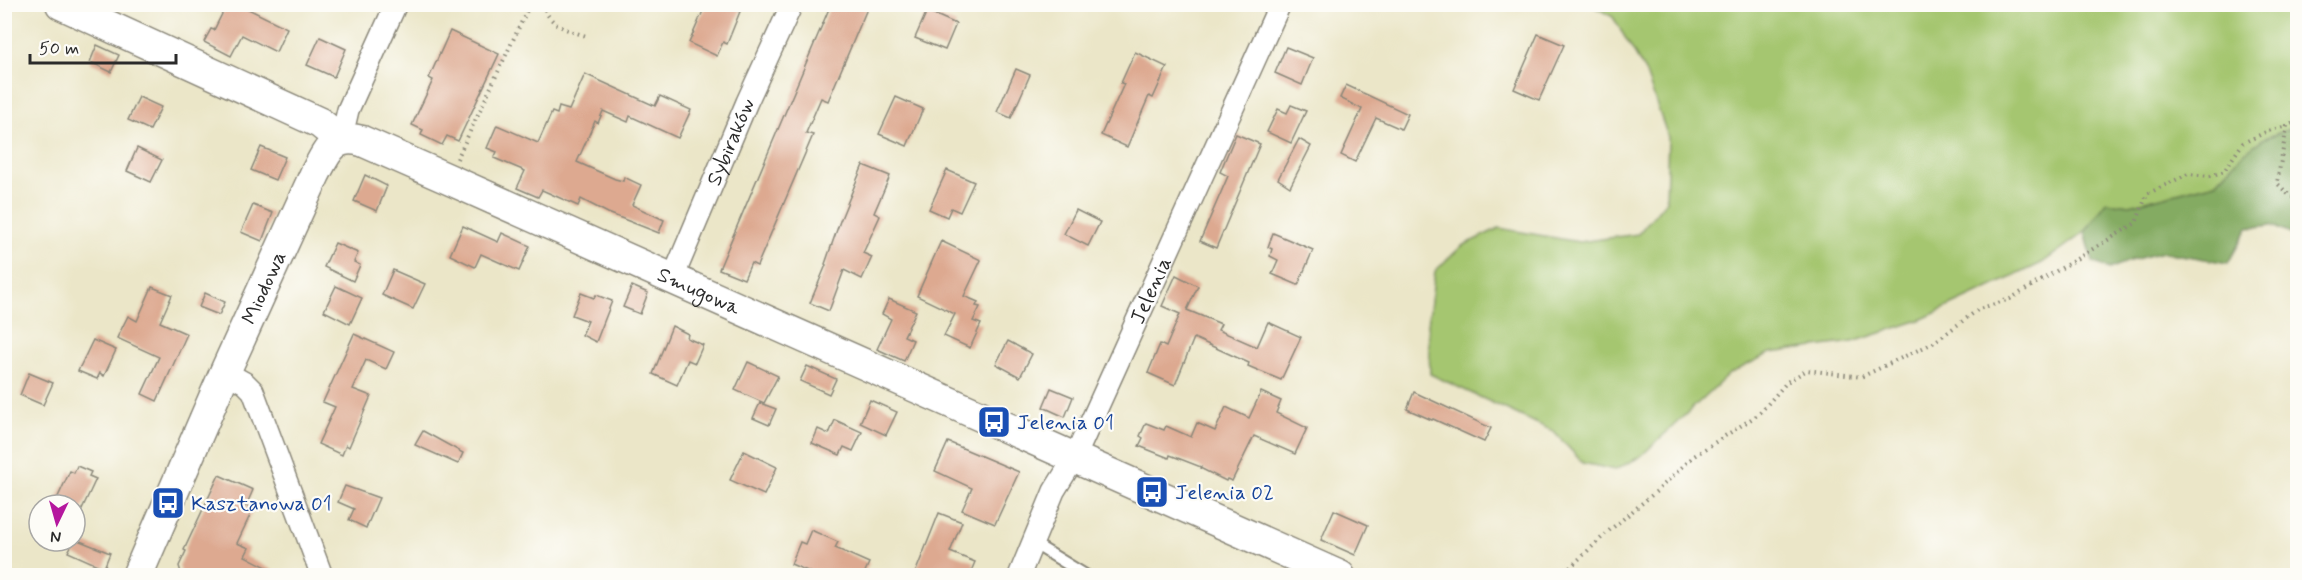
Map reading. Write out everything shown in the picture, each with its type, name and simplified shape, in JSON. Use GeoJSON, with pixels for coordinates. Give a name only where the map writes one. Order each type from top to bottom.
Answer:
{"type":"FeatureCollection","features":[{"type":"Feature","properties":{"kind":"street","name":"Smugowa"},"geometry":{"type":"LineString","coordinates":[[61,4],[320,123],[341,140],[362,141],[1341,576]]}},
{"type":"Feature","properties":{"kind":"street","name":"Miodowa"},"geometry":{"type":"LineString","coordinates":[[137,576],[225,372],[315,174],[330,148],[341,140],[348,110],[396,4]]}},
{"type":"Feature","properties":{"kind":"street","name":"Sybiraków"},"geometry":{"type":"LineString","coordinates":[[672,280],[747,102],[792,4]]}},
{"type":"Feature","properties":{"kind":"street","name":"Jelenia"},"geometry":{"type":"LineString","coordinates":[[1019,576],[1054,491],[1076,457],[1280,4]]}},
{"type":"Feature","properties":{"kind":"street"},"geometry":{"type":"LineString","coordinates":[[225,372],[245,383],[253,392],[322,576]]}},
{"type":"Feature","properties":{"kind":"lane"},"geometry":{"type":"LineString","coordinates":[[1033,543],[1087,576]]}},
{"type":"Feature","properties":{"kind":"path"},"geometry":{"type":"LineString","coordinates":[[446,178],[462,151],[530,4]]}},
{"type":"Feature","properties":{"kind":"path"},"geometry":{"type":"LineString","coordinates":[[543,4],[545,15],[558,27],[586,36]]}},
{"type":"Feature","properties":{"kind":"path"},"geometry":{"type":"LineString","coordinates":[[1561,576],[1694,456],[1759,414],[1787,382],[1807,370],[1862,377],[1933,343],[1979,309],[2010,300],[2136,224],[2147,194],[2188,174],[2210,176],[2224,171],[2243,143],[2268,131],[2298,122]]}},
{"type":"Feature","properties":{"kind":"path"},"geometry":{"type":"LineString","coordinates":[[2287,126],[2277,183],[2291,197],[2298,198]]}},
{"type":"Feature","properties":{"kind":"green space"},"geometry":{"type":"Polygon","coordinates":[[[1591,5],[2297,5],[2297,126],[2263,139],[2245,152],[2216,183],[2130,205],[2106,202],[2085,232],[2042,263],[1920,320],[1853,342],[1770,353],[1729,374],[1640,457],[1615,470],[1583,463],[1553,431],[1430,374],[1428,324],[1435,271],[1462,246],[1499,228],[1579,242],[1638,234],[1666,201],[1668,137],[1645,71],[1613,17],[1591,5]]]}},
{"type":"Feature","properties":{"kind":"green space"},"geometry":{"type":"Polygon","coordinates":[[[2297,126],[2297,163],[2295,165],[2298,167],[2297,237],[2271,225],[2248,228],[2228,263],[2163,252],[2109,269],[2093,262],[2085,232],[2106,202],[2130,205],[2216,183],[2245,152],[2263,139],[2297,126]]]}},
{"type":"Feature","properties":{"kind":"building"},"geometry":{"type":"Polygon","coordinates":[[[227,4],[238,4],[287,28],[276,52],[242,35],[231,56],[204,42],[211,29],[214,30],[227,4]]]}},
{"type":"Feature","properties":{"kind":"building"},"geometry":{"type":"Polygon","coordinates":[[[706,4],[743,4],[727,44],[723,42],[717,56],[689,43],[706,4]]]}},
{"type":"Feature","properties":{"kind":"building"},"geometry":{"type":"Polygon","coordinates":[[[831,4],[869,4],[828,101],[821,98],[806,133],[813,135],[757,266],[751,263],[744,279],[719,269],[831,4]]]}},
{"type":"Feature","properties":{"kind":"building"},"geometry":{"type":"Polygon","coordinates":[[[927,11],[956,24],[945,50],[915,38],[927,11]]]}},
{"type":"Feature","properties":{"kind":"building"},"geometry":{"type":"Polygon","coordinates":[[[450,31],[499,54],[458,141],[447,136],[442,145],[421,135],[423,130],[412,125],[433,80],[429,78],[450,31]]]}},
{"type":"Feature","properties":{"kind":"building"},"geometry":{"type":"Polygon","coordinates":[[[1538,34],[1564,45],[1539,100],[1514,89],[1538,34]]]}},
{"type":"Feature","properties":{"kind":"building"},"geometry":{"type":"Polygon","coordinates":[[[320,37],[346,49],[334,77],[307,65],[320,37]]]}},
{"type":"Feature","properties":{"kind":"building"},"geometry":{"type":"Polygon","coordinates":[[[97,45],[119,55],[111,72],[90,62],[97,45]]]}},
{"type":"Feature","properties":{"kind":"building"},"geometry":{"type":"Polygon","coordinates":[[[1286,47],[1313,58],[1302,85],[1275,73],[1286,47]]]}},
{"type":"Feature","properties":{"kind":"building"},"geometry":{"type":"Polygon","coordinates":[[[1135,52],[1167,67],[1153,98],[1149,96],[1127,147],[1101,135],[1124,84],[1121,83],[1135,52]]]}},
{"type":"Feature","properties":{"kind":"building"},"geometry":{"type":"Polygon","coordinates":[[[1016,69],[1030,75],[1011,118],[997,112],[1016,69]]]}},
{"type":"Feature","properties":{"kind":"building"},"geometry":{"type":"Polygon","coordinates":[[[585,74],[655,106],[660,96],[691,110],[678,138],[630,116],[628,122],[603,111],[598,123],[595,121],[577,162],[615,179],[623,181],[624,177],[641,185],[632,205],[664,220],[659,233],[608,213],[581,199],[578,206],[542,190],[538,197],[517,188],[525,171],[494,158],[497,152],[487,148],[497,125],[538,143],[552,112],[557,114],[559,107],[569,110],[585,74]]]}},
{"type":"Feature","properties":{"kind":"building"},"geometry":{"type":"Polygon","coordinates":[[[1346,85],[1408,114],[1401,129],[1376,118],[1355,162],[1341,155],[1362,109],[1340,98],[1346,85]]]}},
{"type":"Feature","properties":{"kind":"building"},"geometry":{"type":"Polygon","coordinates":[[[139,97],[161,107],[150,130],[128,120],[139,97]]]}},
{"type":"Feature","properties":{"kind":"building"},"geometry":{"type":"Polygon","coordinates":[[[896,97],[923,109],[907,146],[879,134],[896,97]]]}},
{"type":"Feature","properties":{"kind":"building"},"geometry":{"type":"Polygon","coordinates":[[[1291,105],[1306,111],[1291,143],[1267,132],[1278,109],[1287,113],[1291,105]]]}},
{"type":"Feature","properties":{"kind":"building"},"geometry":{"type":"Polygon","coordinates":[[[1236,134],[1260,144],[1216,248],[1200,241],[1228,176],[1220,172],[1236,134]]]}},
{"type":"Feature","properties":{"kind":"building"},"geometry":{"type":"Polygon","coordinates":[[[1299,139],[1311,146],[1290,187],[1278,179],[1299,139]]]}},
{"type":"Feature","properties":{"kind":"building"},"geometry":{"type":"Polygon","coordinates":[[[261,147],[285,157],[275,180],[251,170],[261,147]]]}},
{"type":"Feature","properties":{"kind":"building"},"geometry":{"type":"Polygon","coordinates":[[[137,148],[162,160],[151,182],[127,171],[137,148]]]}},
{"type":"Feature","properties":{"kind":"building"},"geometry":{"type":"Polygon","coordinates":[[[863,165],[890,176],[874,213],[880,216],[863,253],[872,257],[862,279],[844,270],[829,311],[810,303],[863,165]]]}},
{"type":"Feature","properties":{"kind":"building"},"geometry":{"type":"Polygon","coordinates":[[[947,170],[974,182],[960,212],[951,208],[947,217],[929,209],[947,170]]]}},
{"type":"Feature","properties":{"kind":"building"},"geometry":{"type":"Polygon","coordinates":[[[365,175],[387,186],[377,211],[354,201],[365,175]]]}},
{"type":"Feature","properties":{"kind":"building"},"geometry":{"type":"Polygon","coordinates":[[[253,205],[273,213],[262,241],[241,232],[253,205]]]}},
{"type":"Feature","properties":{"kind":"building"},"geometry":{"type":"Polygon","coordinates":[[[1076,210],[1100,222],[1088,246],[1064,234],[1076,210]]]}},
{"type":"Feature","properties":{"kind":"building"},"geometry":{"type":"Polygon","coordinates":[[[463,226],[498,242],[502,233],[530,246],[519,271],[481,254],[475,267],[450,255],[463,226]]]}},
{"type":"Feature","properties":{"kind":"building"},"geometry":{"type":"Polygon","coordinates":[[[1273,233],[1313,250],[1298,285],[1272,274],[1278,260],[1270,256],[1272,249],[1268,247],[1273,233]]]}},
{"type":"Feature","properties":{"kind":"building"},"geometry":{"type":"Polygon","coordinates":[[[941,241],[981,260],[964,296],[978,302],[976,306],[980,307],[973,321],[981,324],[970,348],[944,336],[955,314],[917,296],[941,241]]]}},
{"type":"Feature","properties":{"kind":"building"},"geometry":{"type":"Polygon","coordinates":[[[335,243],[358,253],[354,262],[360,265],[353,281],[324,267],[335,243]]]}},
{"type":"Feature","properties":{"kind":"building"},"geometry":{"type":"Polygon","coordinates":[[[393,270],[425,284],[413,309],[382,295],[393,270]]]}},
{"type":"Feature","properties":{"kind":"building"},"geometry":{"type":"Polygon","coordinates":[[[1176,275],[1198,286],[1187,310],[1221,324],[1218,330],[1257,347],[1268,322],[1301,337],[1281,380],[1194,338],[1175,385],[1148,373],[1160,344],[1166,347],[1180,314],[1162,306],[1176,275]]]}},
{"type":"Feature","properties":{"kind":"building"},"geometry":{"type":"Polygon","coordinates":[[[336,286],[362,298],[350,324],[324,311],[336,286]]]}},
{"type":"Feature","properties":{"kind":"building"},"geometry":{"type":"Polygon","coordinates":[[[632,286],[648,293],[640,314],[623,307],[632,286]]]}},
{"type":"Feature","properties":{"kind":"building"},"geometry":{"type":"Polygon","coordinates":[[[152,287],[172,295],[160,322],[187,334],[157,401],[142,394],[159,357],[117,338],[128,316],[137,321],[152,287]]]}},
{"type":"Feature","properties":{"kind":"building"},"geometry":{"type":"Polygon","coordinates":[[[205,293],[225,302],[219,315],[199,307],[205,293]]]}},
{"type":"Feature","properties":{"kind":"building"},"geometry":{"type":"Polygon","coordinates":[[[581,293],[594,298],[596,295],[612,301],[596,342],[582,335],[588,321],[572,315],[581,293]]]}},
{"type":"Feature","properties":{"kind":"building"},"geometry":{"type":"Polygon","coordinates":[[[889,299],[916,311],[904,336],[913,340],[904,361],[877,349],[891,319],[882,314],[889,299]]]}},
{"type":"Feature","properties":{"kind":"building"},"geometry":{"type":"Polygon","coordinates":[[[672,326],[688,334],[687,338],[703,345],[695,363],[688,360],[677,385],[653,374],[672,326]]]}},
{"type":"Feature","properties":{"kind":"building"},"geometry":{"type":"Polygon","coordinates":[[[354,334],[394,352],[386,369],[366,360],[353,389],[371,396],[349,447],[346,445],[342,455],[318,444],[335,407],[323,402],[354,334]]]}},
{"type":"Feature","properties":{"kind":"building"},"geometry":{"type":"Polygon","coordinates":[[[93,340],[116,350],[104,376],[100,373],[97,379],[78,371],[93,340]]]}},
{"type":"Feature","properties":{"kind":"building"},"geometry":{"type":"Polygon","coordinates":[[[1008,341],[1032,354],[1020,377],[996,364],[1008,341]]]}},
{"type":"Feature","properties":{"kind":"building"},"geometry":{"type":"Polygon","coordinates":[[[748,362],[778,376],[764,403],[735,390],[748,362]]]}},
{"type":"Feature","properties":{"kind":"building"},"geometry":{"type":"Polygon","coordinates":[[[807,366],[836,379],[829,394],[800,381],[807,366]]]}},
{"type":"Feature","properties":{"kind":"building"},"geometry":{"type":"Polygon","coordinates":[[[29,373],[53,383],[43,405],[20,395],[29,373]]]}},
{"type":"Feature","properties":{"kind":"building"},"geometry":{"type":"Polygon","coordinates":[[[1051,388],[1073,397],[1065,417],[1043,407],[1051,388]]]}},
{"type":"Feature","properties":{"kind":"building"},"geometry":{"type":"Polygon","coordinates":[[[1261,392],[1281,401],[1276,413],[1307,428],[1295,454],[1254,436],[1232,481],[1227,479],[1226,481],[1201,467],[1139,446],[1143,438],[1140,436],[1146,423],[1164,430],[1166,426],[1191,437],[1197,423],[1215,431],[1226,407],[1249,418],[1261,392]]]}},
{"type":"Feature","properties":{"kind":"building"},"geometry":{"type":"Polygon","coordinates":[[[1414,392],[1491,428],[1484,442],[1407,409],[1414,392]]]}},
{"type":"Feature","properties":{"kind":"building"},"geometry":{"type":"Polygon","coordinates":[[[870,400],[897,412],[886,435],[860,423],[870,400]]]}},
{"type":"Feature","properties":{"kind":"building"},"geometry":{"type":"Polygon","coordinates":[[[760,403],[776,409],[769,425],[753,418],[760,403]]]}},
{"type":"Feature","properties":{"kind":"building"},"geometry":{"type":"Polygon","coordinates":[[[835,420],[862,432],[853,451],[844,447],[840,455],[812,443],[818,429],[829,434],[835,420]]]}},
{"type":"Feature","properties":{"kind":"building"},"geometry":{"type":"Polygon","coordinates":[[[423,431],[463,453],[458,464],[415,445],[423,431]]]}},
{"type":"Feature","properties":{"kind":"building"},"geometry":{"type":"Polygon","coordinates":[[[948,442],[1019,472],[995,524],[962,510],[972,488],[935,471],[948,442]]]}},
{"type":"Feature","properties":{"kind":"building"},"geometry":{"type":"Polygon","coordinates":[[[744,451],[777,467],[764,495],[730,480],[744,451]]]}},
{"type":"Feature","properties":{"kind":"building"},"geometry":{"type":"Polygon","coordinates":[[[77,466],[91,472],[89,476],[96,479],[87,498],[87,493],[60,493],[70,471],[74,473],[77,466]]]}},
{"type":"Feature","properties":{"kind":"building"},"geometry":{"type":"Polygon","coordinates":[[[219,475],[253,490],[246,506],[253,509],[237,543],[249,548],[245,556],[284,576],[182,576],[179,566],[186,551],[184,550],[219,475]]]}},
{"type":"Feature","properties":{"kind":"building"},"geometry":{"type":"Polygon","coordinates":[[[345,486],[379,498],[366,528],[349,520],[354,509],[338,502],[345,486]]]}},
{"type":"Feature","properties":{"kind":"building"},"geometry":{"type":"Polygon","coordinates":[[[1334,510],[1368,525],[1355,555],[1321,540],[1334,510]]]}},
{"type":"Feature","properties":{"kind":"building"},"geometry":{"type":"Polygon","coordinates":[[[939,513],[962,522],[950,552],[975,562],[969,576],[914,576],[939,513]]]}},
{"type":"Feature","properties":{"kind":"building"},"geometry":{"type":"Polygon","coordinates":[[[811,530],[838,542],[835,548],[869,563],[863,576],[819,576],[791,564],[800,542],[805,544],[811,530]]]}},
{"type":"Feature","properties":{"kind":"building"},"geometry":{"type":"Polygon","coordinates":[[[87,544],[110,553],[104,568],[70,553],[87,553],[87,544]]]}},
{"type":"Feature","properties":{"kind":"place","name":"Jelenia 01"},"geometry":{"type":"Point","coordinates":[994,422]}},
{"type":"Feature","properties":{"kind":"place","name":"Jelenia 02"},"geometry":{"type":"Point","coordinates":[1152,492]}},
{"type":"Feature","properties":{"kind":"place","name":"Kasztanowa 01"},"geometry":{"type":"Point","coordinates":[168,503]}}]}
